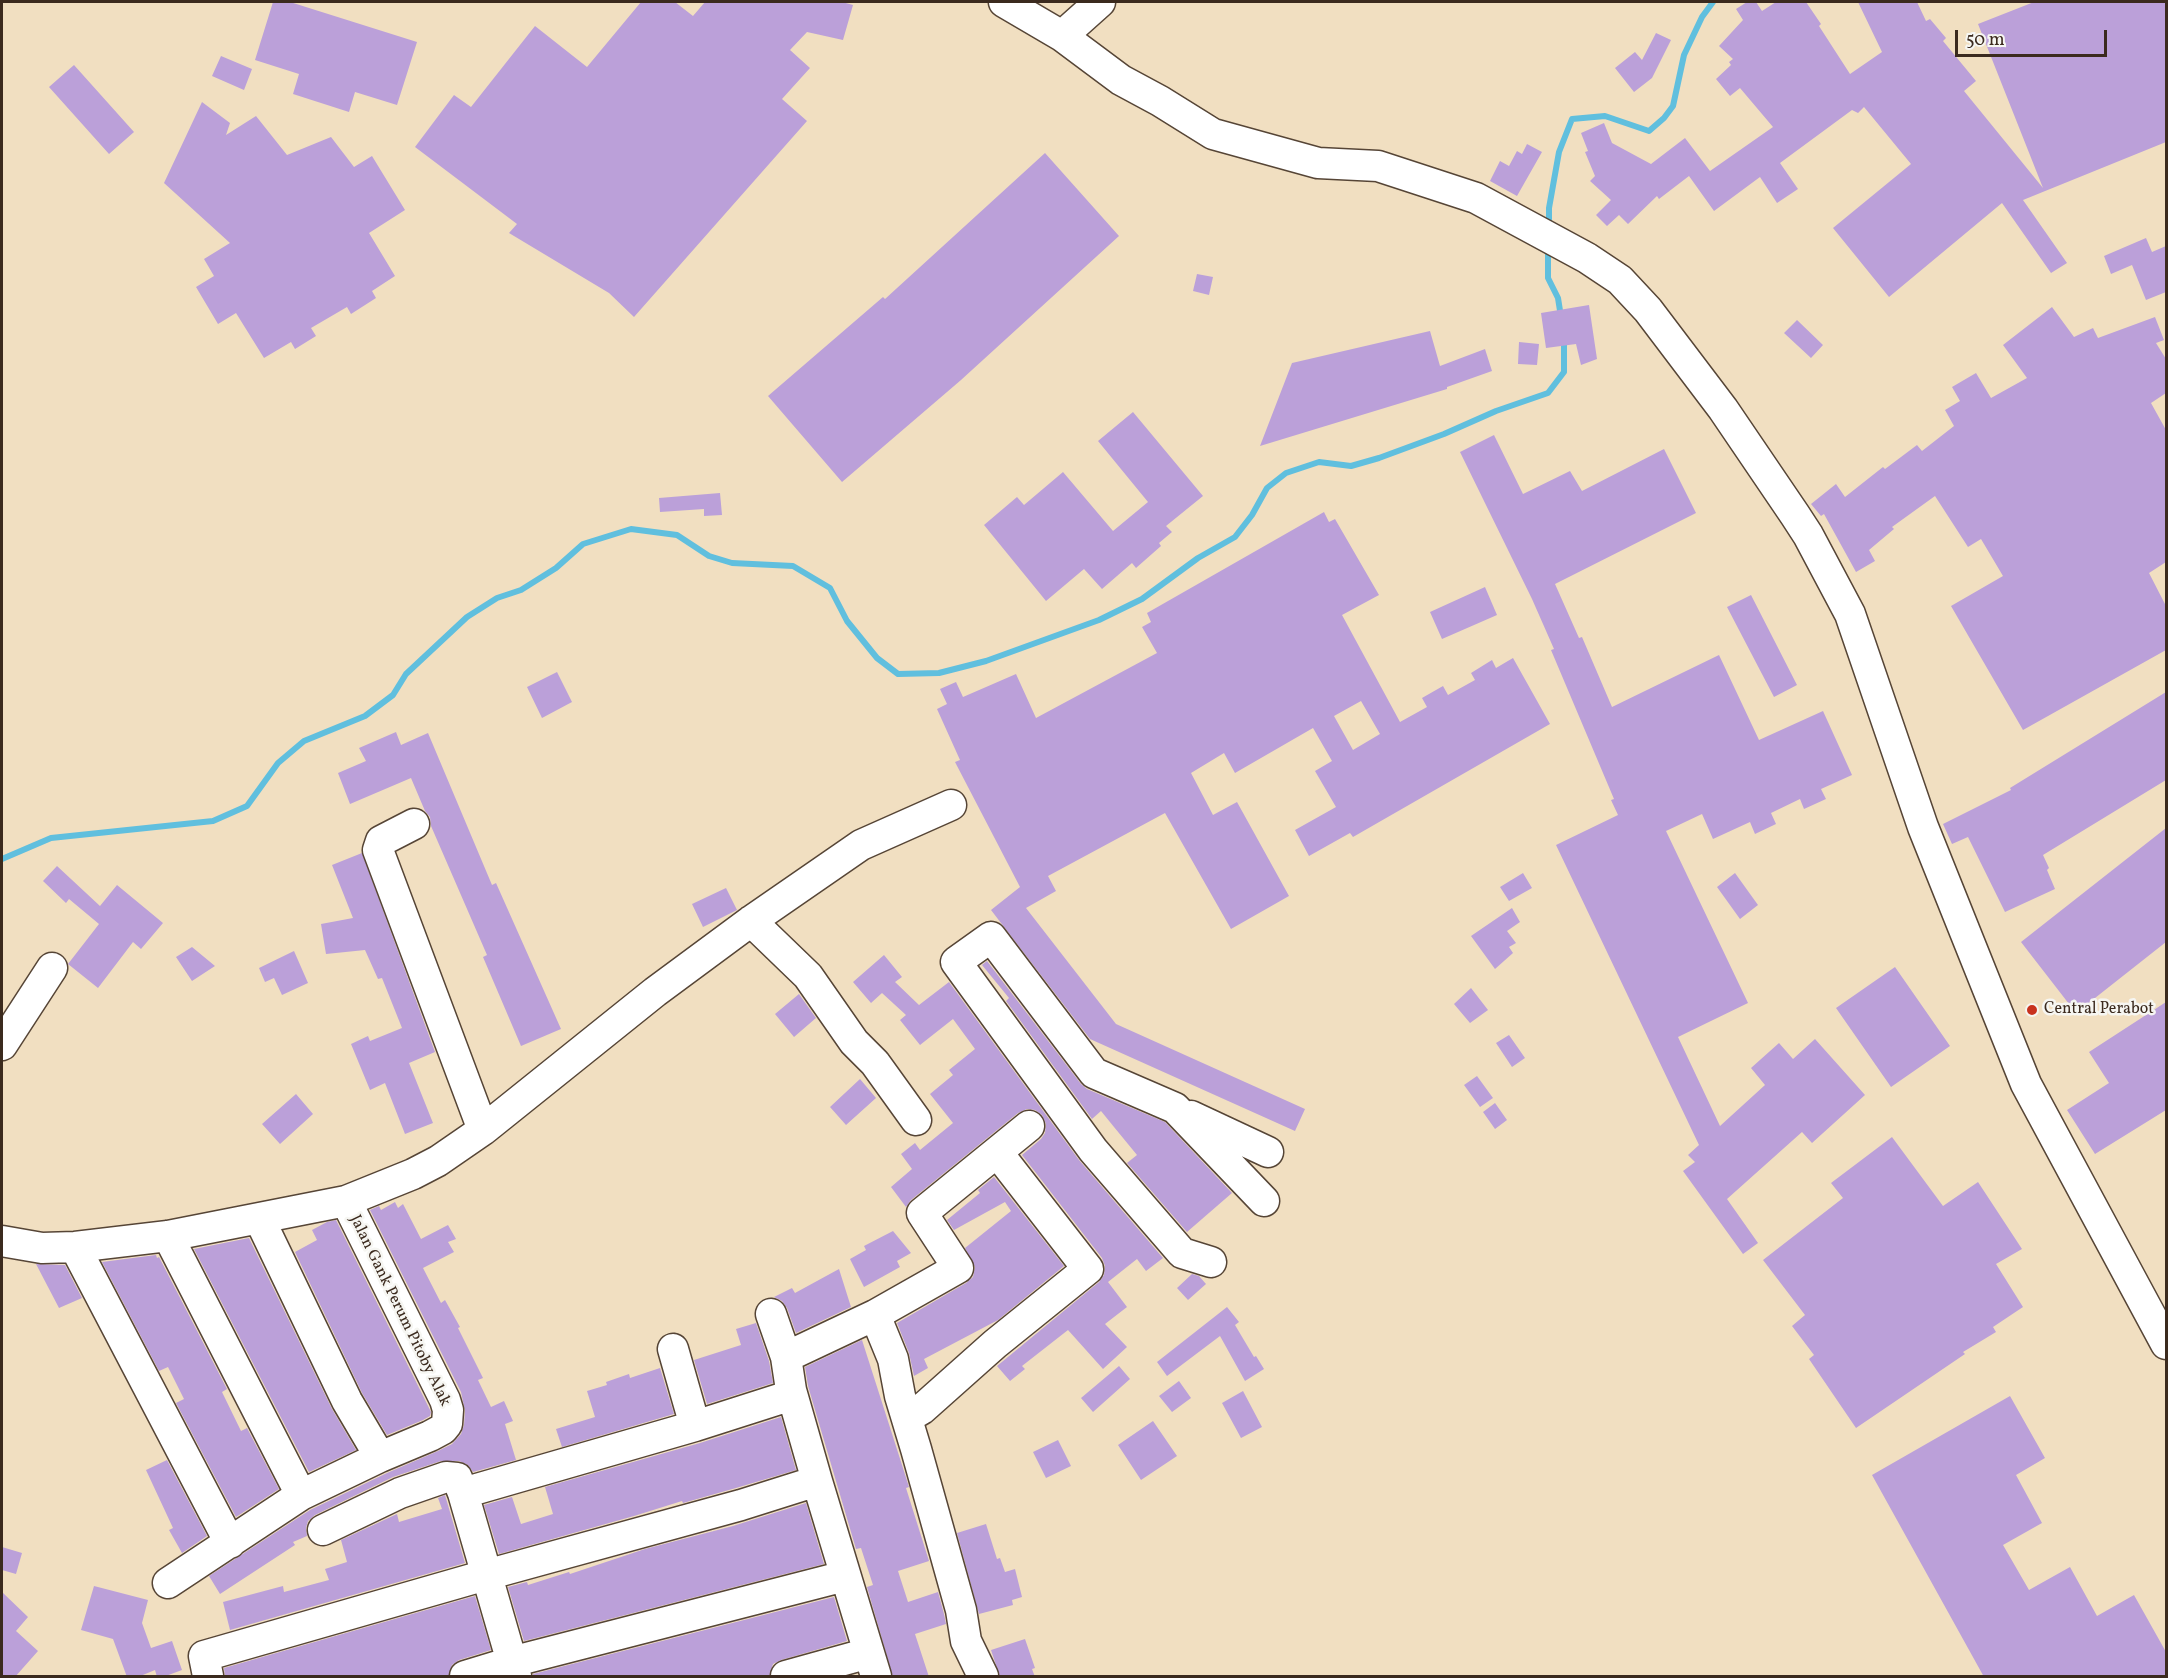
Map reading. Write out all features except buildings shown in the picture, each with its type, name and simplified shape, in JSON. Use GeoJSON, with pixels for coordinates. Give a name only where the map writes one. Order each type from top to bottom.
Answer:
{"type":"FeatureCollection","features":[{"type":"Feature","properties":{"kind":"street"},"geometry":{"type":"LineString","coordinates":[[1004,2],[1062,36],[1121,80],[1213,134],[1318,162],[1378,166],[1476,198],[1587,258],[1620,280],[1660,325],[1723,409],[1808,534],[1850,614],[1923,827],[2026,1084],[2166,1344]]}},
{"type":"Feature","properties":{"kind":"street"},"geometry":{"type":"LineString","coordinates":[[1062,36],[1100,2]]}},
{"type":"Feature","properties":{"kind":"street"},"geometry":{"type":"LineString","coordinates":[[2,1241],[42,1248],[75,1247],[168,1236],[346,1201],[413,1174],[438,1161],[483,1130],[655,992],[751,921],[861,845],[951,805]]}},
{"type":"Feature","properties":{"kind":"street"},"geometry":{"type":"LineString","coordinates":[[414,824],[381,841],[378,850],[483,1130]]}},
{"type":"Feature","properties":{"kind":"street"},"geometry":{"type":"LineString","coordinates":[[751,921],[808,976],[854,1042],[875,1063],[916,1120]]}},
{"type":"Feature","properties":{"kind":"street"},"geometry":{"type":"LineString","coordinates":[[1211,1262],[1182,1253],[1093,1150],[956,962],[991,937],[1094,1073],[1268,1152]]}},
{"type":"Feature","properties":{"kind":"street"},"geometry":{"type":"LineString","coordinates":[[2,1045],[52,968]]}},
{"type":"Feature","properties":{"kind":"street"},"geometry":{"type":"LineString","coordinates":[[1062,1107],[1106,1078]]}},
{"type":"Feature","properties":{"kind":"street"},"geometry":{"type":"LineString","coordinates":[[1175,1108],[1264,1201]]}},
{"type":"Feature","properties":{"kind":"street"},"geometry":{"type":"LineString","coordinates":[[786,1357],[875,1316],[958,1268],[922,1213],[1029,1126]]}},
{"type":"Feature","properties":{"kind":"street"},"geometry":{"type":"LineString","coordinates":[[907,1418],[922,1409],[995,1344],[1088,1269],[997,1152]]}},
{"type":"Feature","properties":{"kind":"street","name":"Jalan Gank Perum Pitoby Alak"},"geometry":{"type":"LineString","coordinates":[[168,1583],[301,1496],[380,1456],[443,1429],[447,1424],[448,1410],[445,1400],[346,1201]]}},
{"type":"Feature","properties":{"kind":"street"},"geometry":{"type":"LineString","coordinates":[[259,1218],[346,1401],[380,1456]]}},
{"type":"Feature","properties":{"kind":"street"},"geometry":{"type":"LineString","coordinates":[[168,1236],[301,1496]]}},
{"type":"Feature","properties":{"kind":"street"},"geometry":{"type":"LineString","coordinates":[[75,1247],[230,1543]]}},
{"type":"Feature","properties":{"kind":"street"},"geometry":{"type":"LineString","coordinates":[[771,1314],[786,1357],[792,1395],[870,1659],[786,1677]]}},
{"type":"Feature","properties":{"kind":"street"},"geometry":{"type":"LineString","coordinates":[[875,1316],[893,1359],[900,1396],[961,1610],[966,1641],[982,1677]]}},
{"type":"Feature","properties":{"kind":"street"},"geometry":{"type":"LineString","coordinates":[[673,1349],[695,1426]]}},
{"type":"Feature","properties":{"kind":"street"},"geometry":{"type":"LineString","coordinates":[[463,1492],[695,1426],[792,1395]]}},
{"type":"Feature","properties":{"kind":"street"},"geometry":{"type":"LineString","coordinates":[[323,1530],[400,1493],[446,1477],[457,1478],[514,1669]]}},
{"type":"Feature","properties":{"kind":"street"},"geometry":{"type":"LineString","coordinates":[[208,1677],[204,1656],[741,1505],[817,1481]]}},
{"type":"Feature","properties":{"kind":"street"},"geometry":{"type":"LineString","coordinates":[[465,1677],[514,1669],[845,1576]]}},
{"type":"Feature","properties":{"kind":"waterway"},"geometry":{"type":"LineString","coordinates":[[1549,227],[1549,208],[1559,152],[1572,119],[1605,116],[1649,131],[1664,118],[1673,106],[1684,55],[1702,17],[1713,2]]}},
{"type":"Feature","properties":{"kind":"waterway"},"geometry":{"type":"LineString","coordinates":[[1548,246],[1548,278],[1558,298],[1561,317]]}},
{"type":"Feature","properties":{"kind":"waterway"},"geometry":{"type":"LineString","coordinates":[[2,859],[51,838],[213,821],[247,806],[278,763],[304,741],[365,716],[393,695],[406,674],[467,617],[497,598],[521,590],[556,568],[583,544],[631,529],[677,535],[709,556],[732,563],[793,566],[830,588],[847,621],[877,658],[898,674],[939,673],[986,661],[1099,620],[1142,599],[1198,558],[1235,537],[1252,515],[1267,488],[1286,473],[1319,462],[1351,466],[1379,458],[1444,434],[1496,411],[1548,393],[1564,372],[1564,339]]}},
{"type":"Feature","properties":{"kind":"place","name":"Central Perabot"},"geometry":{"type":"Point","coordinates":[2032,1010]}}]}
